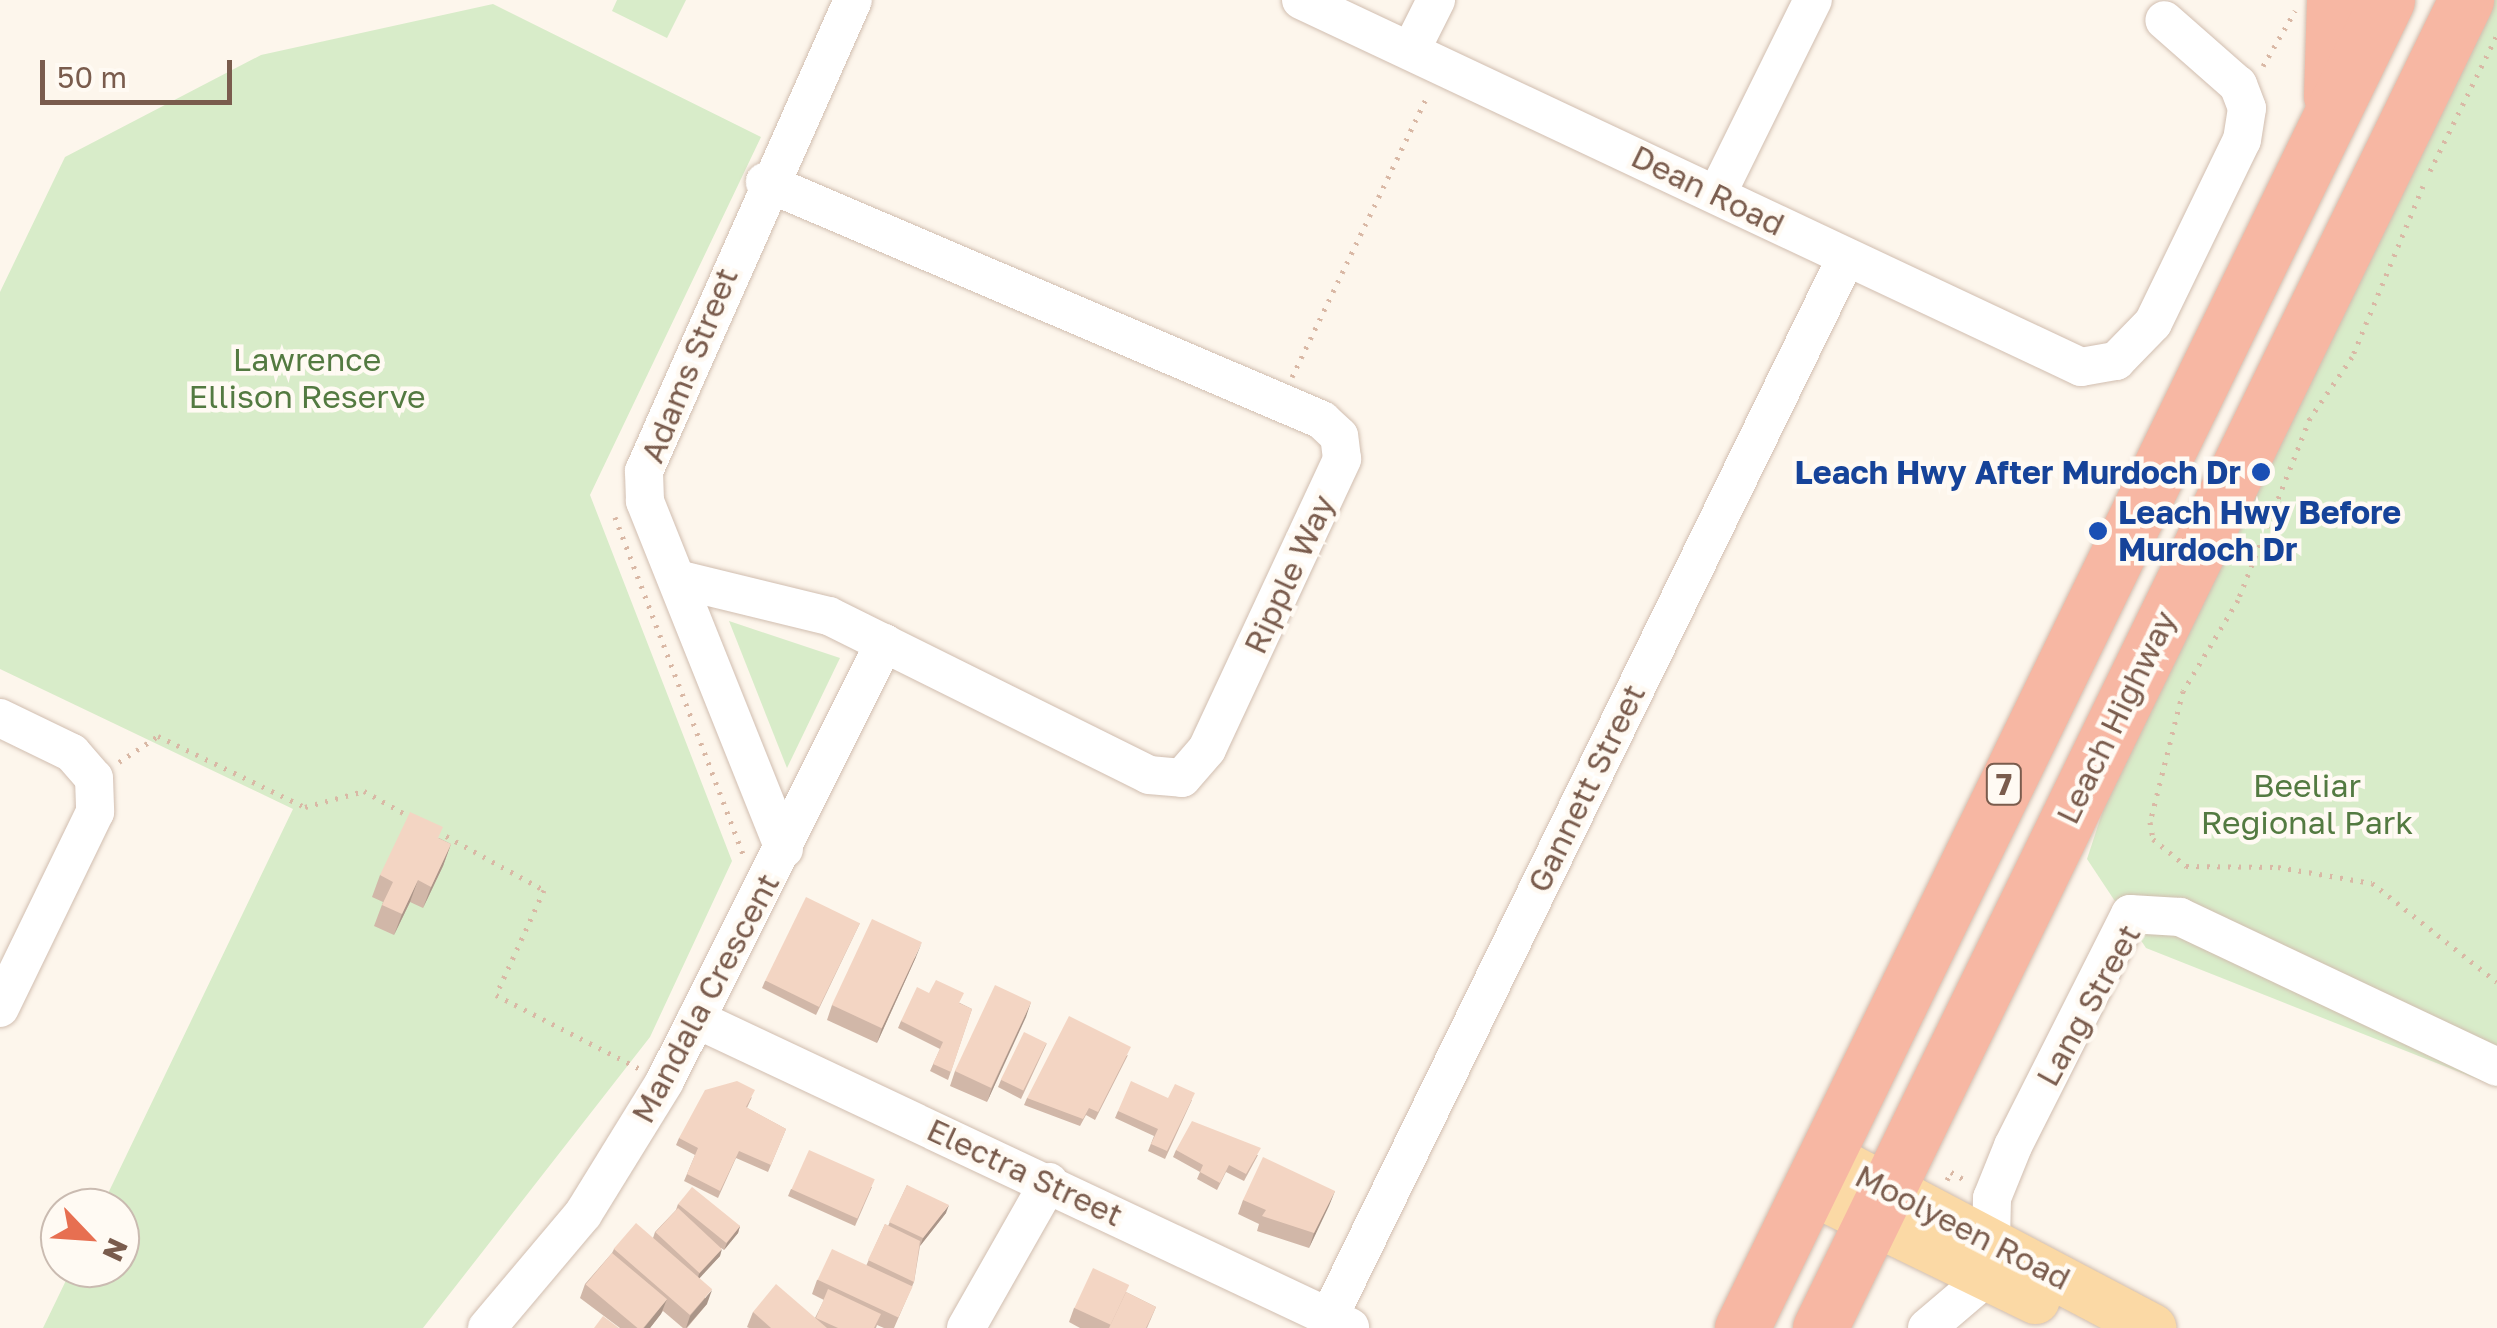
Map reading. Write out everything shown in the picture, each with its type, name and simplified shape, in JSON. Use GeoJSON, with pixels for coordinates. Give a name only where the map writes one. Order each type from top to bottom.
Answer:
{"type":"FeatureCollection","features":[{"type":"Feature","properties":{"kind":"highway","name":"7"},"geometry":{"type":"LineString","coordinates":[[1742,1328],[2387,0]]}},
{"type":"Feature","properties":{"kind":"highway"},"geometry":{"type":"LineString","coordinates":[[2319,2],[2331,114]]}},
{"type":"Feature","properties":{"kind":"highway","name":"Leach Highway"},"geometry":{"type":"LineString","coordinates":[[1820,1328],[2249,441],[2469,10]]}},
{"type":"Feature","properties":{"kind":"highway"},"geometry":{"type":"LineString","coordinates":[[2184,412],[2249,441]]}},
{"type":"Feature","properties":{"kind":"main road","name":"Moolyeen Road"},"geometry":{"type":"LineString","coordinates":[[1818,1173],[1989,1258],[2152,1328]]}},
{"type":"Feature","properties":{"kind":"main road","name":"Moolyeen Road"},"geometry":{"type":"LineString","coordinates":[[1989,1258],[2092,1328]]}},
{"type":"Feature","properties":{"kind":"street","name":"Adams Street"},"geometry":{"type":"LineString","coordinates":[[784,849],[644,501],[644,471],[766,182],[853,0]]}},
{"type":"Feature","properties":{"kind":"street","name":"Dean Road"},"geometry":{"type":"LineString","coordinates":[[1302,0],[1718,192],[1845,260],[2046,358],[2081,367],[2116,362],[2153,323],[2242,140],[2247,108],[2238,85]]}},
{"type":"Feature","properties":{"kind":"street"},"geometry":{"type":"LineString","coordinates":[[1427,58],[1436,0]]}},
{"type":"Feature","properties":{"kind":"street"},"geometry":{"type":"LineString","coordinates":[[1718,192],[1814,0]]}},
{"type":"Feature","properties":{"kind":"street"},"geometry":{"type":"LineString","coordinates":[[2164,20],[2238,85]]}},
{"type":"Feature","properties":{"kind":"street","name":"Ripple Way"},"geometry":{"type":"LineString","coordinates":[[677,578],[776,596],[884,643],[1150,775],[1182,778],[1207,749],[1342,459],[1339,436],[1281,401],[766,182]]}},
{"type":"Feature","properties":{"kind":"street","name":"Gannett Street"},"geometry":{"type":"LineString","coordinates":[[1340,1323],[1845,260]]}},
{"type":"Feature","properties":{"kind":"street","name":"Mandala Crescent"},"geometry":{"type":"LineString","coordinates":[[488,1328],[582,1214],[651,1071],[696,1019],[884,643]]}},
{"type":"Feature","properties":{"kind":"street"},"geometry":{"type":"LineString","coordinates":[[0,718],[72,753],[94,778],[95,812],[0,1008]]}},
{"type":"Feature","properties":{"kind":"street","name":"Lang Street"},"geometry":{"type":"LineString","coordinates":[[1989,1258],[1992,1198],[2012,1146],[2130,914],[2180,917],[2497,1067]]}},
{"type":"Feature","properties":{"kind":"street","name":"Electra Street"},"geometry":{"type":"LineString","coordinates":[[696,1019],[1049,1182],[1340,1323]]}},
{"type":"Feature","properties":{"kind":"street"},"geometry":{"type":"LineString","coordinates":[[966,1328],[1049,1182]]}},
{"type":"Feature","properties":{"kind":"street"},"geometry":{"type":"LineString","coordinates":[[1927,1328],[1989,1258]]}},
{"type":"Feature","properties":{"kind":"path"},"geometry":{"type":"LineString","coordinates":[[2238,85],[2258,76],[2319,2]]}},
{"type":"Feature","properties":{"kind":"path"},"geometry":{"type":"LineString","coordinates":[[2469,10],[2352,357],[2310,418],[2238,600],[2183,691],[2150,822],[2153,839],[2186,866],[2278,867],[2372,884],[2497,982]]}},
{"type":"Feature","properties":{"kind":"path"},"geometry":{"type":"LineString","coordinates":[[1281,401],[1427,58]]}},
{"type":"Feature","properties":{"kind":"path"},"geometry":{"type":"LineString","coordinates":[[614,504],[741,842],[742,866]]}},
{"type":"Feature","properties":{"kind":"path"},"geometry":{"type":"LineString","coordinates":[[94,778],[158,736],[305,807],[364,791],[544,890],[496,996],[651,1071]]}},
{"type":"Feature","properties":{"kind":"path"},"geometry":{"type":"LineString","coordinates":[[626,1068],[651,1071]]}},
{"type":"Feature","properties":{"kind":"green space"},"geometry":{"type":"Polygon","coordinates":[[[617,0],[686,0],[667,38],[612,11],[617,0]]]}},
{"type":"Feature","properties":{"kind":"green space","name":"Beeliar Regional Park"},"geometry":{"type":"Polygon","coordinates":[[[2490,0],[2497,0],[2497,1087],[2146,948],[2087,859],[2114,777],[2490,0]]]}},
{"type":"Feature","properties":{"kind":"green space","name":"Lawrence Ellison Reserve"},"geometry":{"type":"Polygon","coordinates":[[[493,4],[761,137],[590,495],[732,861],[650,1037],[423,1328],[43,1328],[62,1288],[140,1288],[140,1188],[111,1188],[293,809],[0,669],[0,292],[65,157],[261,55],[493,4]]]}},
{"type":"Feature","properties":{"kind":"green space"},"geometry":{"type":"Polygon","coordinates":[[[729,621],[840,658],[787,768],[729,621]]]}},
{"type":"Feature","properties":{"kind":"building"},"geometry":{"type":"Polygon","coordinates":[[[410,812],[443,827],[438,838],[451,844],[431,887],[418,880],[402,914],[382,905],[393,882],[380,875],[410,812]]]}},
{"type":"Feature","properties":{"kind":"building"},"geometry":{"type":"Polygon","coordinates":[[[806,897],[860,923],[819,1007],[765,981],[806,897]]]}},
{"type":"Feature","properties":{"kind":"building"},"geometry":{"type":"Polygon","coordinates":[[[872,919],[922,942],[882,1028],[832,1005],[872,919]]]}},
{"type":"Feature","properties":{"kind":"building"},"geometry":{"type":"Polygon","coordinates":[[[936,980],[964,993],[959,1003],[972,1009],[951,1072],[933,1064],[943,1042],[901,1021],[917,987],[929,993],[936,980]]]}},
{"type":"Feature","properties":{"kind":"building"},"geometry":{"type":"Polygon","coordinates":[[[995,985],[1031,1002],[991,1088],[955,1071],[995,985]]]}},
{"type":"Feature","properties":{"kind":"building"},"geometry":{"type":"Polygon","coordinates":[[[1069,1016],[1131,1047],[1098,1112],[1089,1108],[1083,1119],[1027,1098],[1069,1016]]]}},
{"type":"Feature","properties":{"kind":"building"},"geometry":{"type":"Polygon","coordinates":[[[1024,1032],[1046,1043],[1023,1091],[1001,1080],[1024,1032]]]}},
{"type":"Feature","properties":{"kind":"building"},"geometry":{"type":"Polygon","coordinates":[[[737,1081],[755,1090],[746,1107],[786,1129],[771,1165],[739,1151],[720,1191],[687,1174],[698,1148],[679,1138],[705,1090],[737,1081]]]}},
{"type":"Feature","properties":{"kind":"building"},"geometry":{"type":"Polygon","coordinates":[[[1131,1081],[1168,1098],[1175,1084],[1195,1093],[1167,1151],[1151,1144],[1158,1129],[1118,1111],[1131,1081]]]}},
{"type":"Feature","properties":{"kind":"building"},"geometry":{"type":"Polygon","coordinates":[[[1192,1121],[1261,1148],[1246,1174],[1229,1165],[1220,1183],[1200,1172],[1203,1165],[1176,1150],[1192,1121]]]}},
{"type":"Feature","properties":{"kind":"building"},"geometry":{"type":"Polygon","coordinates":[[[809,1150],[875,1179],[857,1219],[792,1189],[809,1150]]]}},
{"type":"Feature","properties":{"kind":"building"},"geometry":{"type":"Polygon","coordinates":[[[1263,1157],[1335,1191],[1314,1233],[1262,1216],[1266,1210],[1243,1200],[1263,1157]]]}},
{"type":"Feature","properties":{"kind":"building"},"geometry":{"type":"Polygon","coordinates":[[[907,1185],[949,1205],[923,1238],[889,1222],[907,1185]]]}},
{"type":"Feature","properties":{"kind":"building"},"geometry":{"type":"Polygon","coordinates":[[[692,1187],[740,1226],[726,1243],[678,1204],[692,1187]]]}},
{"type":"Feature","properties":{"kind":"building"},"geometry":{"type":"Polygon","coordinates":[[[678,1208],[722,1249],[699,1273],[655,1232],[678,1208]]]}},
{"type":"Feature","properties":{"kind":"building"},"geometry":{"type":"Polygon","coordinates":[[[636,1223],[712,1289],[690,1315],[614,1249],[636,1223]]]}},
{"type":"Feature","properties":{"kind":"building"},"geometry":{"type":"Polygon","coordinates":[[[885,1224],[920,1241],[914,1282],[868,1260],[885,1224]]]}},
{"type":"Feature","properties":{"kind":"building"},"geometry":{"type":"Polygon","coordinates":[[[832,1249],[913,1287],[898,1317],[818,1280],[832,1249]]]}},
{"type":"Feature","properties":{"kind":"building"},"geometry":{"type":"Polygon","coordinates":[[[612,1253],[667,1299],[643,1328],[638,1328],[586,1284],[612,1253]]]}},
{"type":"Feature","properties":{"kind":"building"},"geometry":{"type":"Polygon","coordinates":[[[1093,1268],[1129,1285],[1111,1325],[1074,1308],[1093,1268]]]}},
{"type":"Feature","properties":{"kind":"building"},"geometry":{"type":"Polygon","coordinates":[[[776,1284],[827,1328],[771,1328],[753,1312],[776,1284]]]}},
{"type":"Feature","properties":{"kind":"building"},"geometry":{"type":"Polygon","coordinates":[[[828,1289],[881,1314],[874,1328],[838,1328],[816,1318],[828,1289]]]}},
{"type":"Feature","properties":{"kind":"building"},"geometry":{"type":"Polygon","coordinates":[[[1126,1292],[1156,1307],[1146,1328],[1109,1328],[1126,1292]]]}},
{"type":"Feature","properties":{"kind":"building"},"geometry":{"type":"Polygon","coordinates":[[[603,1316],[619,1328],[594,1328],[603,1316]]]}},
{"type":"Feature","properties":{"kind":"place","name":"Leach Hwy After Murdoch Dr"},"geometry":{"type":"Point","coordinates":[2261,472]}},
{"type":"Feature","properties":{"kind":"place","name":"Leach Hwy Before Murdoch Dr"},"geometry":{"type":"Point","coordinates":[2098,531]}}]}
